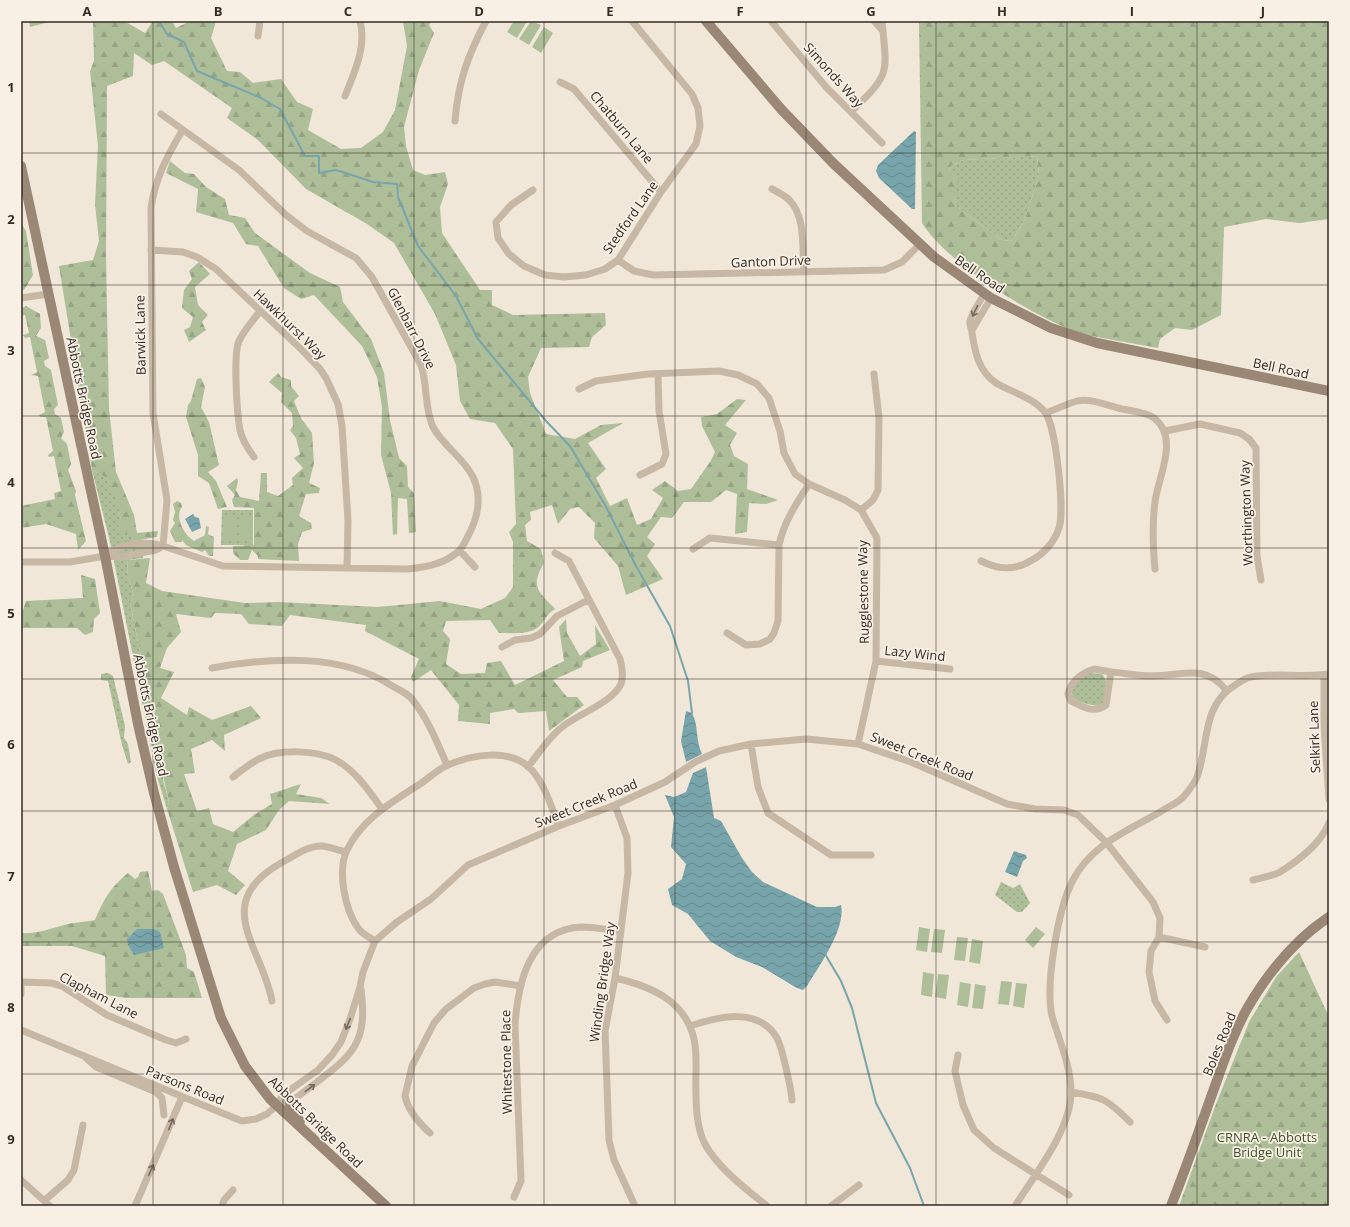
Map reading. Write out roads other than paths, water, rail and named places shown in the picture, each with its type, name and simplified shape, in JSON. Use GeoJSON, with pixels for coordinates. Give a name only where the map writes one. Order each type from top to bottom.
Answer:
{"type":"FeatureCollection","features":[{"type":"Feature","properties":{"kind":"main road","name":"Bell Road"},"geometry":{"type":"LineString","coordinates":[[706,21],[781,109],[834,164],[949,270],[988,296],[1051,328],[1097,343],[1329,391]]}},
{"type":"Feature","properties":{"kind":"main road","name":"Abbotts Bridge Road"},"geometry":{"type":"LineString","coordinates":[[21,166],[105,556],[138,724],[154,793],[174,868],[198,948],[222,1018],[236,1052],[257,1084],[276,1106],[386,1206]]}},
{"type":"Feature","properties":{"kind":"main road","name":"Boles Road"},"geometry":{"type":"LineString","coordinates":[[1171,1206],[1223,1064],[1248,1008],[1264,982],[1281,960],[1302,939],[1329,917]]}},
{"type":"Feature","properties":{"kind":"main road"},"geometry":{"type":"LineString","coordinates":[[290,1103],[292,1112],[332,1151],[338,1163]]}},
{"type":"Feature","properties":{"kind":"street"},"geometry":{"type":"LineString","coordinates":[[258,36],[260,21]]}},
{"type":"Feature","properties":{"kind":"street"},"geometry":{"type":"LineString","coordinates":[[345,96],[360,58],[363,31],[360,21]]}},
{"type":"Feature","properties":{"kind":"street"},"geometry":{"type":"LineString","coordinates":[[455,121],[460,83],[466,61],[486,21]]}},
{"type":"Feature","properties":{"kind":"street","name":"Stedford Lane"},"geometry":{"type":"LineString","coordinates":[[533,190],[511,205],[496,222],[498,238],[510,254],[524,266],[545,275],[564,277],[586,275],[605,269],[618,260],[661,192],[696,144],[700,126],[698,108],[692,94],[632,21]]}},
{"type":"Feature","properties":{"kind":"street","name":"Simonds Way"},"geometry":{"type":"LineString","coordinates":[[771,21],[826,87],[882,143]]}},
{"type":"Feature","properties":{"kind":"street"},"geometry":{"type":"LineString","coordinates":[[874,21],[883,32]]}},
{"type":"Feature","properties":{"kind":"street"},"geometry":{"type":"LineString","coordinates":[[851,112],[881,80],[885,69],[882,21]]}},
{"type":"Feature","properties":{"kind":"street","name":"Chatburn Lane"},"geometry":{"type":"LineString","coordinates":[[560,82],[574,89],[661,192]]}},
{"type":"Feature","properties":{"kind":"street","name":"Glenbarr Drive"},"geometry":{"type":"LineString","coordinates":[[161,114],[239,170],[286,215],[307,231],[356,258],[372,277],[420,365],[424,376],[428,413],[434,428],[465,464],[474,478],[478,494],[478,510],[474,526],[460,550],[431,567],[408,569],[223,566],[163,546]]}},
{"type":"Feature","properties":{"kind":"street","name":"Barwick Lane"},"geometry":{"type":"LineString","coordinates":[[163,546],[167,500],[153,413],[151,208],[154,190],[167,156],[182,130]]}},
{"type":"Feature","properties":{"kind":"street"},"geometry":{"type":"LineString","coordinates":[[772,189],[790,200],[798,211],[801,220],[804,272]]}},
{"type":"Feature","properties":{"kind":"street","name":"Ganton Drive"},"geometry":{"type":"LineString","coordinates":[[618,260],[634,271],[653,275],[884,270],[902,262],[920,244]]}},
{"type":"Feature","properties":{"kind":"street","name":"Hawkhurst Way"},"geometry":{"type":"LineString","coordinates":[[151,250],[183,252],[197,257],[216,268],[320,369],[338,404],[342,426],[348,520],[347,568]]}},
{"type":"Feature","properties":{"kind":"street"},"geometry":{"type":"LineString","coordinates":[[21,298],[48,294]]}},
{"type":"Feature","properties":{"kind":"street"},"geometry":{"type":"LineString","coordinates":[[981,561],[993,567],[1008,569],[1026,564],[1040,556],[1050,545],[1059,529],[1061,513],[1060,481],[1053,433],[1046,413],[1033,401],[995,382],[979,364],[974,350],[972,330],[988,296]]}},
{"type":"Feature","properties":{"kind":"street"},"geometry":{"type":"LineString","coordinates":[[254,458],[246,445],[241,431],[238,406],[237,360],[238,343],[260,311]]}},
{"type":"Feature","properties":{"kind":"street"},"geometry":{"type":"LineString","coordinates":[[579,388],[596,381],[624,376],[719,371],[738,375],[757,384],[769,398],[780,430],[784,453],[796,474],[809,484],[845,500],[861,510],[873,500],[878,490],[879,418],[874,374]]}},
{"type":"Feature","properties":{"kind":"street"},"geometry":{"type":"LineString","coordinates":[[640,475],[662,464],[666,454],[659,411],[658,374]]}},
{"type":"Feature","properties":{"kind":"street"},"geometry":{"type":"LineString","coordinates":[[1046,413],[1079,401],[1096,403],[1154,418],[1164,431],[1166,442],[1164,464],[1155,501],[1153,536],[1156,569]]}},
{"type":"Feature","properties":{"kind":"street","name":"Worthington Way"},"geometry":{"type":"LineString","coordinates":[[1164,431],[1200,424],[1240,433],[1249,439],[1256,448],[1257,556],[1261,580]]}},
{"type":"Feature","properties":{"kind":"street"},"geometry":{"type":"LineString","coordinates":[[727,633],[746,645],[760,644],[770,639],[774,633],[778,621],[779,545],[789,516],[809,484]]}},
{"type":"Feature","properties":{"kind":"street","name":"Rugglestone Way"},"geometry":{"type":"LineString","coordinates":[[858,744],[876,661],[876,538],[861,510]]}},
{"type":"Feature","properties":{"kind":"street"},"geometry":{"type":"LineString","coordinates":[[693,549],[710,538],[779,545]]}},
{"type":"Feature","properties":{"kind":"street"},"geometry":{"type":"LineString","coordinates":[[21,562],[70,562],[105,556],[121,557],[156,550],[163,546]]}},
{"type":"Feature","properties":{"kind":"street"},"geometry":{"type":"LineString","coordinates":[[460,550],[475,567]]}},
{"type":"Feature","properties":{"kind":"street"},"geometry":{"type":"LineString","coordinates":[[528,767],[548,740],[562,726],[600,703],[614,692],[621,683],[623,671],[620,659],[569,562],[555,553]]}},
{"type":"Feature","properties":{"kind":"street"},"geometry":{"type":"LineString","coordinates":[[502,648],[515,640],[531,638],[540,634],[557,616],[588,600]]}},
{"type":"Feature","properties":{"kind":"street"},"geometry":{"type":"LineString","coordinates":[[212,668],[246,662],[285,660],[337,664],[378,676],[411,697],[430,725],[447,765]]}},
{"type":"Feature","properties":{"kind":"street","name":"Lazy Wind"},"geometry":{"type":"LineString","coordinates":[[876,661],[950,669]]}},
{"type":"Feature","properties":{"kind":"street"},"geometry":{"type":"LineString","coordinates":[[1111,672],[1106,705],[1099,710],[1091,710],[1071,701],[1068,694],[1070,687],[1084,672],[1094,669],[1152,676],[1199,673],[1210,675],[1218,680],[1226,690]]}},
{"type":"Feature","properties":{"kind":"street"},"geometry":{"type":"LineString","coordinates":[[1015,1206],[1057,1139],[1068,1116],[1071,1092],[1066,1062],[1052,1014],[1050,983],[1051,967],[1064,907],[1072,882],[1080,868],[1106,842],[1184,798],[1197,778],[1207,725],[1212,709],[1226,690],[1248,678],[1269,674],[1327,674]]}},
{"type":"Feature","properties":{"kind":"street","name":"Selkirk Lane"},"geometry":{"type":"LineString","coordinates":[[1327,674],[1324,726],[1329,799]]}},
{"type":"Feature","properties":{"kind":"street","name":"Sweet Creek Road"},"geometry":{"type":"LineString","coordinates":[[374,941],[397,922],[431,899],[468,865],[559,826],[615,806],[665,782],[695,762],[719,751],[751,744],[806,739],[858,744],[911,762],[1007,804],[1035,809],[1064,810],[1078,815],[1106,842],[1152,902],[1160,918],[1159,937],[1151,951],[1149,972],[1155,1001],[1166,1020]]}},
{"type":"Feature","properties":{"kind":"street"},"geometry":{"type":"LineString","coordinates":[[751,744],[758,787],[768,813],[831,854],[871,855]]}},
{"type":"Feature","properties":{"kind":"street"},"geometry":{"type":"LineString","coordinates":[[233,777],[246,766],[262,757],[287,752],[312,753],[336,760],[362,781],[382,809]]}},
{"type":"Feature","properties":{"kind":"street"},"geometry":{"type":"LineString","coordinates":[[276,1106],[283,1095],[318,1070],[332,1055],[346,1030],[360,987],[363,972],[374,941],[359,930],[350,916],[345,901],[342,876],[346,852],[363,826],[382,809],[447,765],[496,754],[514,759],[528,767],[542,784],[559,826]]}},
{"type":"Feature","properties":{"kind":"street","name":"Winding Bridge Way"},"geometry":{"type":"LineString","coordinates":[[615,806],[627,838],[628,873],[615,978],[605,1031],[609,1140],[614,1160],[635,1206]]}},
{"type":"Feature","properties":{"kind":"street"},"geometry":{"type":"LineString","coordinates":[[1253,880],[1279,872],[1292,863],[1315,844],[1326,830],[1329,823]]}},
{"type":"Feature","properties":{"kind":"street"},"geometry":{"type":"LineString","coordinates":[[272,1001],[268,982],[251,945],[243,913],[247,895],[256,881],[305,850],[321,846],[346,852]]}},
{"type":"Feature","properties":{"kind":"street","name":"Whitestone Place"},"geometry":{"type":"LineString","coordinates":[[514,1197],[521,1181],[515,1025],[521,986],[528,963],[534,952],[543,941],[570,928],[582,927],[621,931]]}},
{"type":"Feature","properties":{"kind":"street"},"geometry":{"type":"LineString","coordinates":[[1159,937],[1205,947]]}},
{"type":"Feature","properties":{"kind":"street"},"geometry":{"type":"LineString","coordinates":[[615,978],[640,984],[658,991],[679,1011],[690,1026],[694,1040],[696,1111],[699,1128],[705,1144],[715,1159],[767,1206]]}},
{"type":"Feature","properties":{"kind":"street"},"geometry":{"type":"LineString","coordinates":[[21,982],[21,994]]}},
{"type":"Feature","properties":{"kind":"street","name":"Clapham Lane"},"geometry":{"type":"LineString","coordinates":[[21,982],[51,983],[62,986],[107,1015],[166,1040],[176,1043],[186,1039]]}},
{"type":"Feature","properties":{"kind":"street"},"geometry":{"type":"LineString","coordinates":[[430,1133],[419,1123],[406,1101],[405,1096],[412,1066],[434,1023],[446,1009],[474,988],[495,982],[521,986]]}},
{"type":"Feature","properties":{"kind":"street"},"geometry":{"type":"LineString","coordinates":[[276,1106],[290,1103],[349,1057],[356,1044],[363,1022],[360,987]]}},
{"type":"Feature","properties":{"kind":"street"},"geometry":{"type":"LineString","coordinates":[[690,1026],[726,1016],[756,1020],[768,1027],[781,1048],[791,1088],[792,1100]]}},
{"type":"Feature","properties":{"kind":"street","name":"Parsons Road"},"geometry":{"type":"LineString","coordinates":[[21,1030],[242,1121],[256,1119],[267,1114],[276,1106]]}},
{"type":"Feature","properties":{"kind":"street"},"geometry":{"type":"LineString","coordinates":[[958,1055],[955,1071],[963,1106],[974,1130],[994,1148],[1036,1173],[1068,1195]]}},
{"type":"Feature","properties":{"kind":"street","name":"Parsons Road"},"geometry":{"type":"LineString","coordinates":[[85,1056],[90,1063],[96,1067],[156,1092],[162,1098],[164,1115]]}},
{"type":"Feature","properties":{"kind":"street"},"geometry":{"type":"LineString","coordinates":[[1071,1092],[1093,1095],[1110,1102],[1130,1122]]}},
{"type":"Feature","properties":{"kind":"street"},"geometry":{"type":"LineString","coordinates":[[135,1206],[182,1097]]}},
{"type":"Feature","properties":{"kind":"street"},"geometry":{"type":"LineString","coordinates":[[45,1200],[68,1180],[74,1170],[83,1125]]}},
{"type":"Feature","properties":{"kind":"street"},"geometry":{"type":"LineString","coordinates":[[21,1180],[50,1206]]}},
{"type":"Feature","properties":{"kind":"street"},"geometry":{"type":"LineString","coordinates":[[831,1206],[859,1185]]}},
{"type":"Feature","properties":{"kind":"street"},"geometry":{"type":"LineString","coordinates":[[222,1206],[224,1200],[233,1190]]}},
{"type":"Feature","properties":{"kind":"water"},"geometry":{"type":"Polygon","coordinates":[[[914,131],[916,132],[915,209],[912,209],[879,178],[876,171],[878,165],[914,131]]]}},
{"type":"Feature","properties":{"kind":"water"},"geometry":{"type":"Polygon","coordinates":[[[193,514],[195,517],[199,518],[201,528],[192,532],[185,519],[193,514]]]}},
{"type":"Feature","properties":{"kind":"water"},"geometry":{"type":"Polygon","coordinates":[[[686,711],[692,713],[694,718],[698,743],[702,754],[686,762],[681,741],[686,711]]]}},
{"type":"Feature","properties":{"kind":"water"},"geometry":{"type":"Polygon","coordinates":[[[706,767],[714,818],[721,821],[742,858],[752,872],[763,882],[817,907],[835,907],[841,905],[841,915],[836,936],[807,986],[803,990],[762,967],[736,957],[710,941],[688,914],[672,905],[668,889],[682,879],[686,864],[671,847],[674,817],[665,795],[674,797],[686,792],[693,773],[706,767]]]}},
{"type":"Feature","properties":{"kind":"water"},"geometry":{"type":"Polygon","coordinates":[[[1014,851],[1026,855],[1027,858],[1023,861],[1017,877],[1005,872],[1014,851]]]}},
{"type":"Feature","properties":{"kind":"water"},"geometry":{"type":"Polygon","coordinates":[[[137,929],[154,929],[160,932],[164,948],[134,955],[128,945],[127,939],[137,929]]]}},
{"type":"Feature","properties":{"kind":"waterway"},"geometry":{"type":"LineString","coordinates":[[159,21],[167,34],[184,42],[197,71],[259,97],[280,109],[305,156],[319,156],[319,173],[336,170],[373,182],[397,184],[398,197],[418,246],[456,296],[478,339],[546,421],[570,446],[605,505],[636,566],[670,626],[688,681],[692,713]]}},
{"type":"Feature","properties":{"kind":"waterway"},"geometry":{"type":"LineString","coordinates":[[825,954],[841,981],[852,1008],[876,1103],[910,1168],[924,1206]]}},
{"type":"Feature","properties":{"kind":"park label","name":"CRNRA - Abbotts Bridge Unit"},"geometry":{"type":"Point","coordinates":[1267,1144]}}]}
